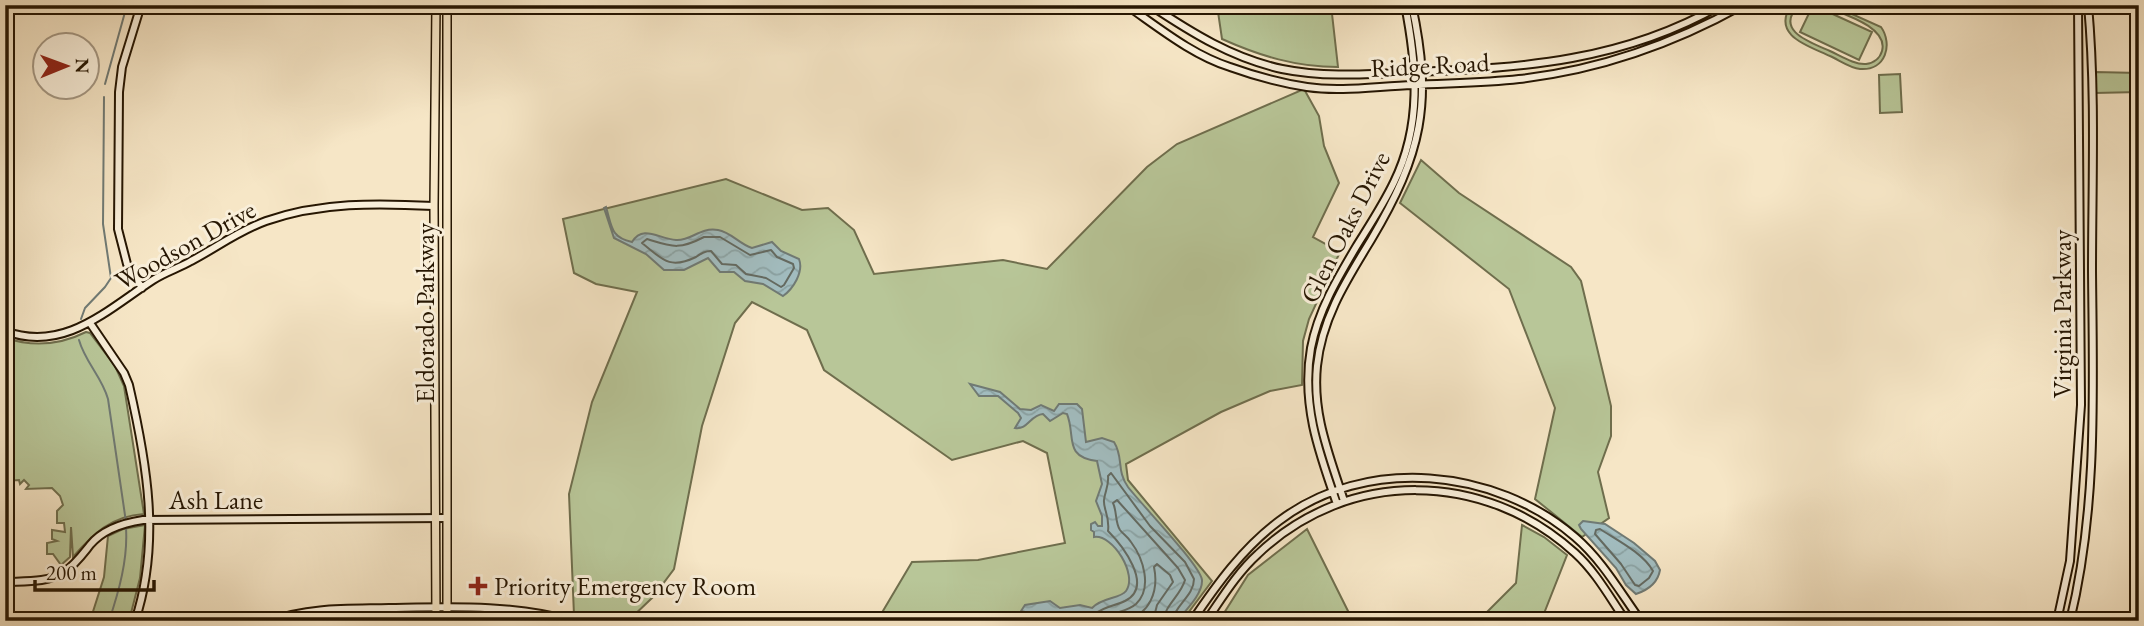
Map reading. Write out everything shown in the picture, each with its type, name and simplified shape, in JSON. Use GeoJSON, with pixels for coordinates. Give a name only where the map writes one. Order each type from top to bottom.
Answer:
{"type":"FeatureCollection","features":[{"type":"Feature","properties":{"kind":"main road"},"geometry":{"type":"LineString","coordinates":[[141,5],[122,67],[118,229],[127,264],[142,288]]}},
{"type":"Feature","properties":{"kind":"main road","name":"Eldorado Parkway"},"geometry":{"type":"LineString","coordinates":[[436,5],[436,620]]}},
{"type":"Feature","properties":{"kind":"main road","name":"Eldorado Parkway"},"geometry":{"type":"LineString","coordinates":[[447,5],[447,620]]}},
{"type":"Feature","properties":{"kind":"main road","name":"Ridge Road"},"geometry":{"type":"LineString","coordinates":[[1126,5],[1177,40],[1227,66],[1275,81],[1309,87],[1349,88],[1534,78],[1614,61],[1703,28],[1743,5]]}},
{"type":"Feature","properties":{"kind":"main road","name":"Ridge Road"},"geometry":{"type":"LineString","coordinates":[[1150,5],[1206,42],[1232,54],[1282,69],[1349,76],[1532,66],[1594,54],[1676,28],[1721,5]]}},
{"type":"Feature","properties":{"kind":"main road","name":"Glen Oaks Drive"},"geometry":{"type":"LineString","coordinates":[[1405,5],[1415,72],[1420,85]]}},
{"type":"Feature","properties":{"kind":"main road","name":"Glen Oaks Drive"},"geometry":{"type":"LineString","coordinates":[[1341,503],[1317,412],[1318,355],[1334,301],[1394,189],[1411,132],[1423,72],[1412,5]]}},
{"type":"Feature","properties":{"kind":"main road","name":"Virginia Parkway"},"geometry":{"type":"LineString","coordinates":[[2057,621],[2070,565],[2080,450],[2078,5]]}},
{"type":"Feature","properties":{"kind":"main road","name":"Virginia Parkway"},"geometry":{"type":"LineString","coordinates":[[2070,621],[2081,561],[2091,464],[2092,66],[2088,5]]}},
{"type":"Feature","properties":{"kind":"main road"},"geometry":{"type":"LineString","coordinates":[[2079,36],[2083,62],[2092,66]]}},
{"type":"Feature","properties":{"kind":"main road"},"geometry":{"type":"LineString","coordinates":[[1349,76],[1349,88]]}},
{"type":"Feature","properties":{"kind":"main road","name":"Woodson Drive"},"geometry":{"type":"LineString","coordinates":[[5,331],[32,338],[71,333],[142,288],[239,233],[289,214],[342,205],[434,205]]}},
{"type":"Feature","properties":{"kind":"main road"},"geometry":{"type":"LineString","coordinates":[[90,323],[124,373],[129,385],[146,471],[149,559],[135,621]]}},
{"type":"Feature","properties":{"kind":"main road"},"geometry":{"type":"LineString","coordinates":[[1192,621],[1228,569],[1253,543],[1285,517],[1337,491],[1394,479],[1432,478],[1478,485],[1544,514],[1577,539],[1610,576],[1641,621]]}},
{"type":"Feature","properties":{"kind":"main road"},"geometry":{"type":"LineString","coordinates":[[1206,621],[1243,569],[1265,547],[1308,517],[1341,503],[1380,493],[1422,488],[1469,496],[1504,508],[1531,522],[1573,552],[1592,572],[1626,621]]}},
{"type":"Feature","properties":{"kind":"main road","name":"Ash Lane"},"geometry":{"type":"LineString","coordinates":[[5,582],[41,580],[62,574],[92,543],[112,528],[147,519],[447,518]]}},
{"type":"Feature","properties":{"kind":"main road"},"geometry":{"type":"LineString","coordinates":[[271,621],[317,610],[436,608],[519,611],[572,621]]}},
{"type":"Feature","properties":{"kind":"main road"},"geometry":{"type":"LineString","coordinates":[[366,621],[482,621]]}},
{"type":"Feature","properties":{"kind":"green space"},"geometry":{"type":"Polygon","coordinates":[[[1217,5],[1331,5],[1338,67],[1278,59],[1222,39],[1217,5]]]}},
{"type":"Feature","properties":{"kind":"green space"},"geometry":{"type":"Polygon","coordinates":[[[1791,5],[1799,5],[1790,22],[1798,35],[1805,40],[1857,63],[1869,63],[1880,56],[1882,42],[1878,34],[1850,16],[1822,5],[1832,5],[1881,27],[1886,41],[1885,55],[1876,66],[1860,69],[1803,44],[1789,32],[1786,25],[1786,16],[1791,5]]]}},
{"type":"Feature","properties":{"kind":"green space"},"geometry":{"type":"Polygon","coordinates":[[[1813,5],[1872,32],[1859,60],[1800,32],[1813,5]]]}},
{"type":"Feature","properties":{"kind":"green space"},"geometry":{"type":"Polygon","coordinates":[[[2095,72],[2139,73],[2139,92],[2095,93],[2095,72]]]}},
{"type":"Feature","properties":{"kind":"green space"},"geometry":{"type":"Polygon","coordinates":[[[1900,74],[1902,112],[1880,113],[1879,75],[1900,74]]]}},
{"type":"Feature","properties":{"kind":"green space"},"geometry":{"type":"Polygon","coordinates":[[[1304,89],[1319,116],[1324,146],[1339,183],[1313,237],[1340,252],[1309,319],[1303,341],[1302,385],[1270,391],[1221,412],[1126,464],[1128,480],[1212,581],[1182,621],[877,621],[912,562],[978,560],[1065,543],[1047,453],[1023,441],[952,460],[824,370],[807,330],[752,302],[735,323],[702,426],[674,569],[653,597],[628,621],[594,621],[574,615],[569,494],[592,402],[637,292],[596,284],[574,273],[563,219],[726,179],[802,210],[828,208],[854,230],[874,274],[1003,260],[1047,269],[1147,167],[1177,144],[1304,89]]]}},
{"type":"Feature","properties":{"kind":"green space"},"geometry":{"type":"Polygon","coordinates":[[[1421,160],[1459,193],[1571,267],[1581,281],[1611,406],[1611,436],[1598,472],[1609,518],[1582,537],[1535,499],[1555,408],[1509,289],[1400,203],[1421,160]]]}},
{"type":"Feature","properties":{"kind":"green space"},"geometry":{"type":"Polygon","coordinates":[[[90,333],[115,366],[124,386],[144,514],[112,522],[73,557],[71,527],[70,557],[61,565],[53,554],[47,554],[47,543],[57,541],[52,539],[52,530],[65,532],[64,523],[57,523],[57,511],[63,505],[60,496],[52,488],[26,489],[29,485],[24,480],[20,484],[19,480],[5,481],[5,338],[26,343],[46,343],[66,340],[90,333]]]}},
{"type":"Feature","properties":{"kind":"green space"},"geometry":{"type":"Polygon","coordinates":[[[145,525],[140,578],[129,621],[90,621],[104,577],[108,536],[123,529],[145,525]]]}},
{"type":"Feature","properties":{"kind":"green space"},"geometry":{"type":"Polygon","coordinates":[[[1522,525],[1544,537],[1567,555],[1541,621],[1478,621],[1516,583],[1522,525]]]}},
{"type":"Feature","properties":{"kind":"green space"},"geometry":{"type":"Polygon","coordinates":[[[1307,529],[1350,615],[1421,621],[1219,621],[1248,575],[1307,529]]]}},
{"type":"Feature","properties":{"kind":"water"},"geometry":{"type":"Polygon","coordinates":[[[606,207],[613,230],[625,240],[632,242],[646,233],[682,240],[706,230],[718,230],[752,248],[772,242],[781,251],[799,259],[799,275],[783,296],[763,284],[745,281],[734,272],[720,272],[708,258],[684,270],[664,270],[646,254],[614,238],[604,208],[606,207]]]}},
{"type":"Feature","properties":{"kind":"water"},"geometry":{"type":"Polygon","coordinates":[[[970,384],[1000,392],[1020,409],[1031,410],[1041,405],[1054,411],[1059,404],[1077,404],[1082,409],[1086,442],[1102,438],[1114,442],[1119,453],[1124,481],[1181,548],[1202,580],[1197,596],[1177,621],[1061,621],[1021,611],[1025,605],[1050,601],[1060,608],[1080,605],[1092,608],[1123,594],[1129,584],[1129,575],[1116,549],[1109,542],[1094,537],[1091,530],[1091,524],[1095,522],[1102,526],[1102,516],[1096,501],[1102,484],[1097,461],[1086,459],[1075,450],[1067,414],[1063,413],[1050,421],[1043,414],[1039,415],[1023,427],[1015,428],[1021,418],[1018,413],[998,396],[979,396],[970,384]]]}},
{"type":"Feature","properties":{"kind":"water"},"geometry":{"type":"Polygon","coordinates":[[[1583,521],[1605,524],[1634,543],[1655,561],[1660,570],[1655,582],[1636,594],[1581,529],[1579,525],[1583,521]]]}},
{"type":"Feature","properties":{"kind":"waterway"},"geometry":{"type":"LineString","coordinates":[[105,84],[127,5]]}},
{"type":"Feature","properties":{"kind":"waterway"},"geometry":{"type":"LineString","coordinates":[[81,319],[85,308],[111,278],[103,224],[104,97]]}},
{"type":"Feature","properties":{"kind":"waterway"},"geometry":{"type":"LineString","coordinates":[[79,340],[108,399],[126,522]]}},
{"type":"Feature","properties":{"kind":"waterway"},"geometry":{"type":"LineString","coordinates":[[109,621],[122,575],[126,528]]}},
{"type":"Feature","properties":{"kind":"place","name":"Priority Emergency Room"},"geometry":{"type":"Point","coordinates":[478,586]}}]}
